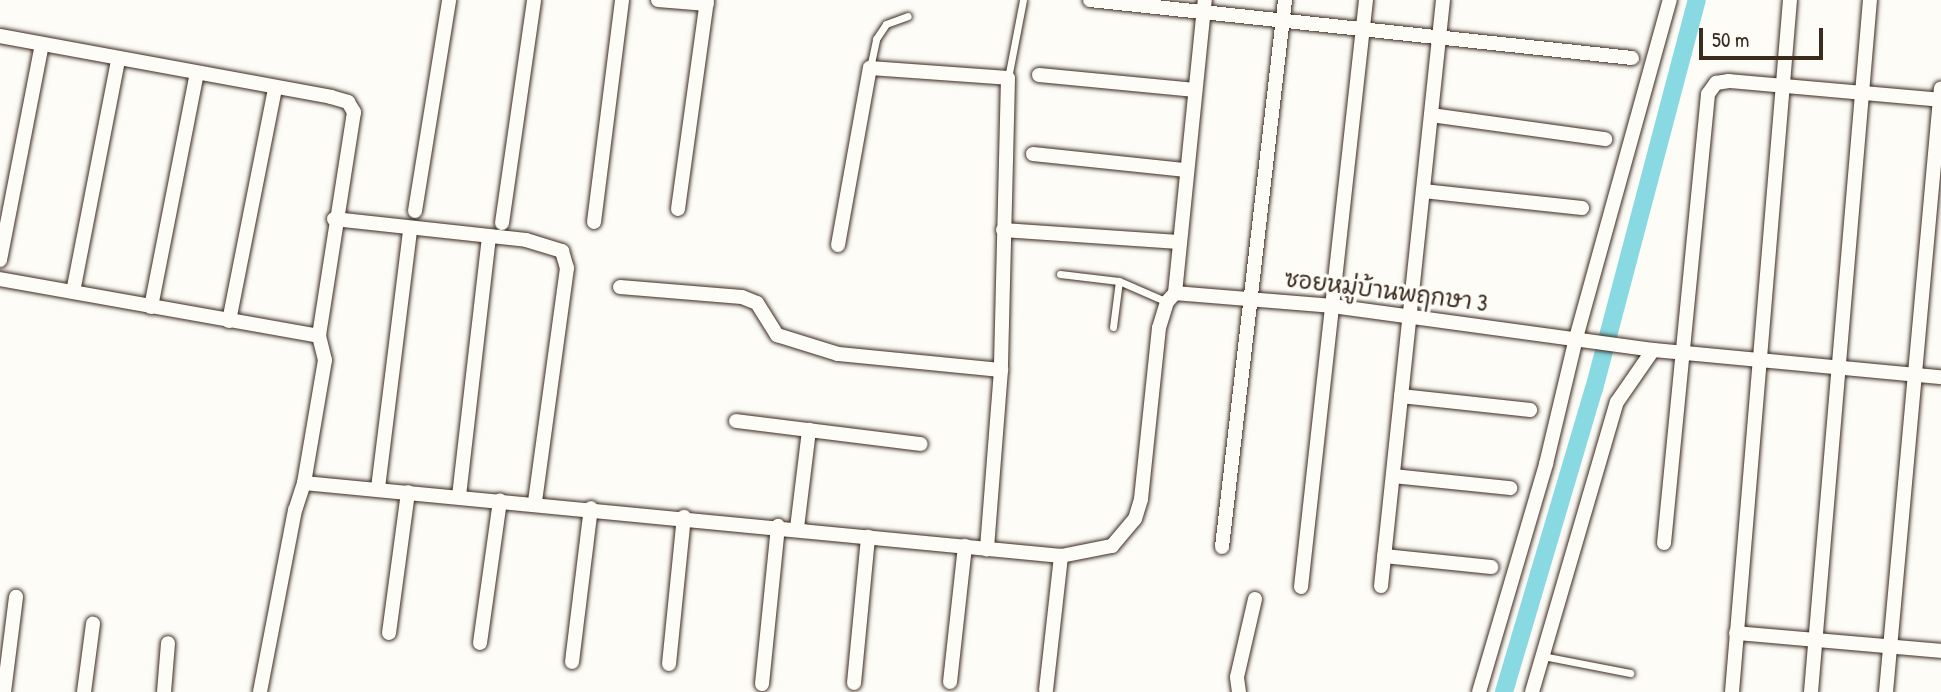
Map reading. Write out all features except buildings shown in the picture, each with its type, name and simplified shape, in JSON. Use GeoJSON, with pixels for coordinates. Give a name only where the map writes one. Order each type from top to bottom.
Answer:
{"type":"FeatureCollection","features":[{"type":"Feature","properties":{"kind":"street"},"geometry":{"type":"LineString","coordinates":[[415,211],[449,0]]}},
{"type":"Feature","properties":{"kind":"street"},"geometry":{"type":"LineString","coordinates":[[502,223],[534,0]]}},
{"type":"Feature","properties":{"kind":"street"},"geometry":{"type":"LineString","coordinates":[[594,222],[622,0]]}},
{"type":"Feature","properties":{"kind":"street"},"geometry":{"type":"LineString","coordinates":[[658,0],[707,2],[678,209]]}},
{"type":"Feature","properties":{"kind":"street"},"geometry":{"type":"LineString","coordinates":[[1090,0],[1204,6],[1283,22],[1362,32],[1632,58]]}},
{"type":"Feature","properties":{"kind":"street"},"geometry":{"type":"LineString","coordinates":[[1222,547],[1285,0]]}},
{"type":"Feature","properties":{"kind":"street"},"geometry":{"type":"LineString","coordinates":[[1301,587],[1366,0]]}},
{"type":"Feature","properties":{"kind":"street"},"geometry":{"type":"LineString","coordinates":[[1381,586],[1443,0]]}},
{"type":"Feature","properties":{"kind":"street"},"geometry":{"type":"LineString","coordinates":[[1479,692],[1583,339],[1670,0]]}},
{"type":"Feature","properties":{"kind":"street"},"geometry":{"type":"LineString","coordinates":[[1732,692],[1790,0]]}},
{"type":"Feature","properties":{"kind":"street"},"geometry":{"type":"LineString","coordinates":[[1811,692],[1870,0]]}},
{"type":"Feature","properties":{"kind":"street"},"geometry":{"type":"LineString","coordinates":[[304,483],[500,499],[1061,556],[1112,546],[1135,519],[1158,328],[1171,298],[1179,242],[1204,6]]}},
{"type":"Feature","properties":{"kind":"street"},"geometry":{"type":"LineString","coordinates":[[0,36],[118,61],[348,102],[354,112],[334,219],[318,337],[325,360],[304,483],[295,510],[260,692]]}},
{"type":"Feature","properties":{"kind":"street"},"geometry":{"type":"LineString","coordinates":[[0,260],[42,44]]}},
{"type":"Feature","properties":{"kind":"street"},"geometry":{"type":"LineString","coordinates":[[73,292],[118,61]]}},
{"type":"Feature","properties":{"kind":"street"},"geometry":{"type":"LineString","coordinates":[[838,245],[848,170],[870,68],[1009,78],[1001,370],[988,550]]}},
{"type":"Feature","properties":{"kind":"street"},"geometry":{"type":"LineString","coordinates":[[151,307],[197,73]]}},
{"type":"Feature","properties":{"kind":"street"},"geometry":{"type":"LineString","coordinates":[[1039,75],[1195,90]]}},
{"type":"Feature","properties":{"kind":"street"},"geometry":{"type":"LineString","coordinates":[[1664,543],[1680,352],[1708,94],[1716,83],[1729,81],[1941,100]]}},
{"type":"Feature","properties":{"kind":"street"},"geometry":{"type":"LineString","coordinates":[[229,321],[275,88]]}},
{"type":"Feature","properties":{"kind":"street"},"geometry":{"type":"LineString","coordinates":[[1886,692],[1941,88]]}},
{"type":"Feature","properties":{"kind":"street"},"geometry":{"type":"LineString","coordinates":[[1431,115],[1605,139]]}},
{"type":"Feature","properties":{"kind":"street"},"geometry":{"type":"LineString","coordinates":[[1033,154],[1186,170]]}},
{"type":"Feature","properties":{"kind":"street"},"geometry":{"type":"LineString","coordinates":[[1423,191],[1582,208]]}},
{"type":"Feature","properties":{"kind":"street"},"geometry":{"type":"LineString","coordinates":[[334,219],[410,231],[549,245],[562,251],[567,268],[535,503]]}},
{"type":"Feature","properties":{"kind":"street"},"geometry":{"type":"LineString","coordinates":[[1003,230],[1179,242]]}},
{"type":"Feature","properties":{"kind":"street"},"geometry":{"type":"LineString","coordinates":[[378,488],[410,231]]}},
{"type":"Feature","properties":{"kind":"street"},"geometry":{"type":"LineString","coordinates":[[459,496],[489,237]]}},
{"type":"Feature","properties":{"kind":"street"},"geometry":{"type":"LineString","coordinates":[[0,279],[318,337]]}},
{"type":"Feature","properties":{"kind":"street"},"geometry":{"type":"LineString","coordinates":[[620,287],[741,297],[757,303],[777,335],[838,354],[1001,370]]}},
{"type":"Feature","properties":{"kind":"street","name":"ซอยหมู่บ้านพฤกษา 3"},"geometry":{"type":"LineString","coordinates":[[1171,298],[1251,297],[1653,350],[1941,377]]}},
{"type":"Feature","properties":{"kind":"street"},"geometry":{"type":"LineString","coordinates":[[1532,692],[1617,402],[1653,350]]}},
{"type":"Feature","properties":{"kind":"street"},"geometry":{"type":"LineString","coordinates":[[1401,396],[1530,410]]}},
{"type":"Feature","properties":{"kind":"street"},"geometry":{"type":"LineString","coordinates":[[736,421],[921,444]]}},
{"type":"Feature","properties":{"kind":"street"},"geometry":{"type":"LineString","coordinates":[[797,528],[810,430]]}},
{"type":"Feature","properties":{"kind":"street"},"geometry":{"type":"LineString","coordinates":[[1393,476],[1510,488]]}},
{"type":"Feature","properties":{"kind":"street"},"geometry":{"type":"LineString","coordinates":[[389,634],[408,492]]}},
{"type":"Feature","properties":{"kind":"street"},"geometry":{"type":"LineString","coordinates":[[480,643],[500,499]]}},
{"type":"Feature","properties":{"kind":"street"},"geometry":{"type":"LineString","coordinates":[[572,662],[591,508]]}},
{"type":"Feature","properties":{"kind":"street"},"geometry":{"type":"LineString","coordinates":[[669,664],[684,517]]}},
{"type":"Feature","properties":{"kind":"street"},"geometry":{"type":"LineString","coordinates":[[762,684],[778,526]]}},
{"type":"Feature","properties":{"kind":"street"},"geometry":{"type":"LineString","coordinates":[[854,683],[868,537]]}},
{"type":"Feature","properties":{"kind":"street"},"geometry":{"type":"LineString","coordinates":[[950,682],[965,546]]}},
{"type":"Feature","properties":{"kind":"street"},"geometry":{"type":"LineString","coordinates":[[1046,690],[1061,556]]}},
{"type":"Feature","properties":{"kind":"street"},"geometry":{"type":"LineString","coordinates":[[1384,556],[1490,567]]}},
{"type":"Feature","properties":{"kind":"street"},"geometry":{"type":"LineString","coordinates":[[4,692],[16,597]]}},
{"type":"Feature","properties":{"kind":"street"},"geometry":{"type":"LineString","coordinates":[[1239,692],[1237,677],[1255,599]]}},
{"type":"Feature","properties":{"kind":"street"},"geometry":{"type":"LineString","coordinates":[[84,692],[93,624]]}},
{"type":"Feature","properties":{"kind":"street"},"geometry":{"type":"LineString","coordinates":[[1736,633],[1941,651]]}},
{"type":"Feature","properties":{"kind":"street"},"geometry":{"type":"LineString","coordinates":[[164,692],[168,643]]}},
{"type":"Feature","properties":{"kind":"lane"},"geometry":{"type":"LineString","coordinates":[[1009,78],[1023,0]]}},
{"type":"Feature","properties":{"kind":"lane"},"geometry":{"type":"LineString","coordinates":[[870,68],[876,39],[886,24],[908,16]]}},
{"type":"Feature","properties":{"kind":"lane"},"geometry":{"type":"LineString","coordinates":[[1060,274],[1119,281],[1171,298]]}},
{"type":"Feature","properties":{"kind":"lane"},"geometry":{"type":"LineString","coordinates":[[1113,327],[1119,281]]}},
{"type":"Feature","properties":{"kind":"lane"},"geometry":{"type":"LineString","coordinates":[[1542,656],[1630,673]]}},
{"type":"Feature","properties":{"kind":"waterway"},"geometry":{"type":"LineString","coordinates":[[1504,692],[1594,389],[1697,0]]}}]}
